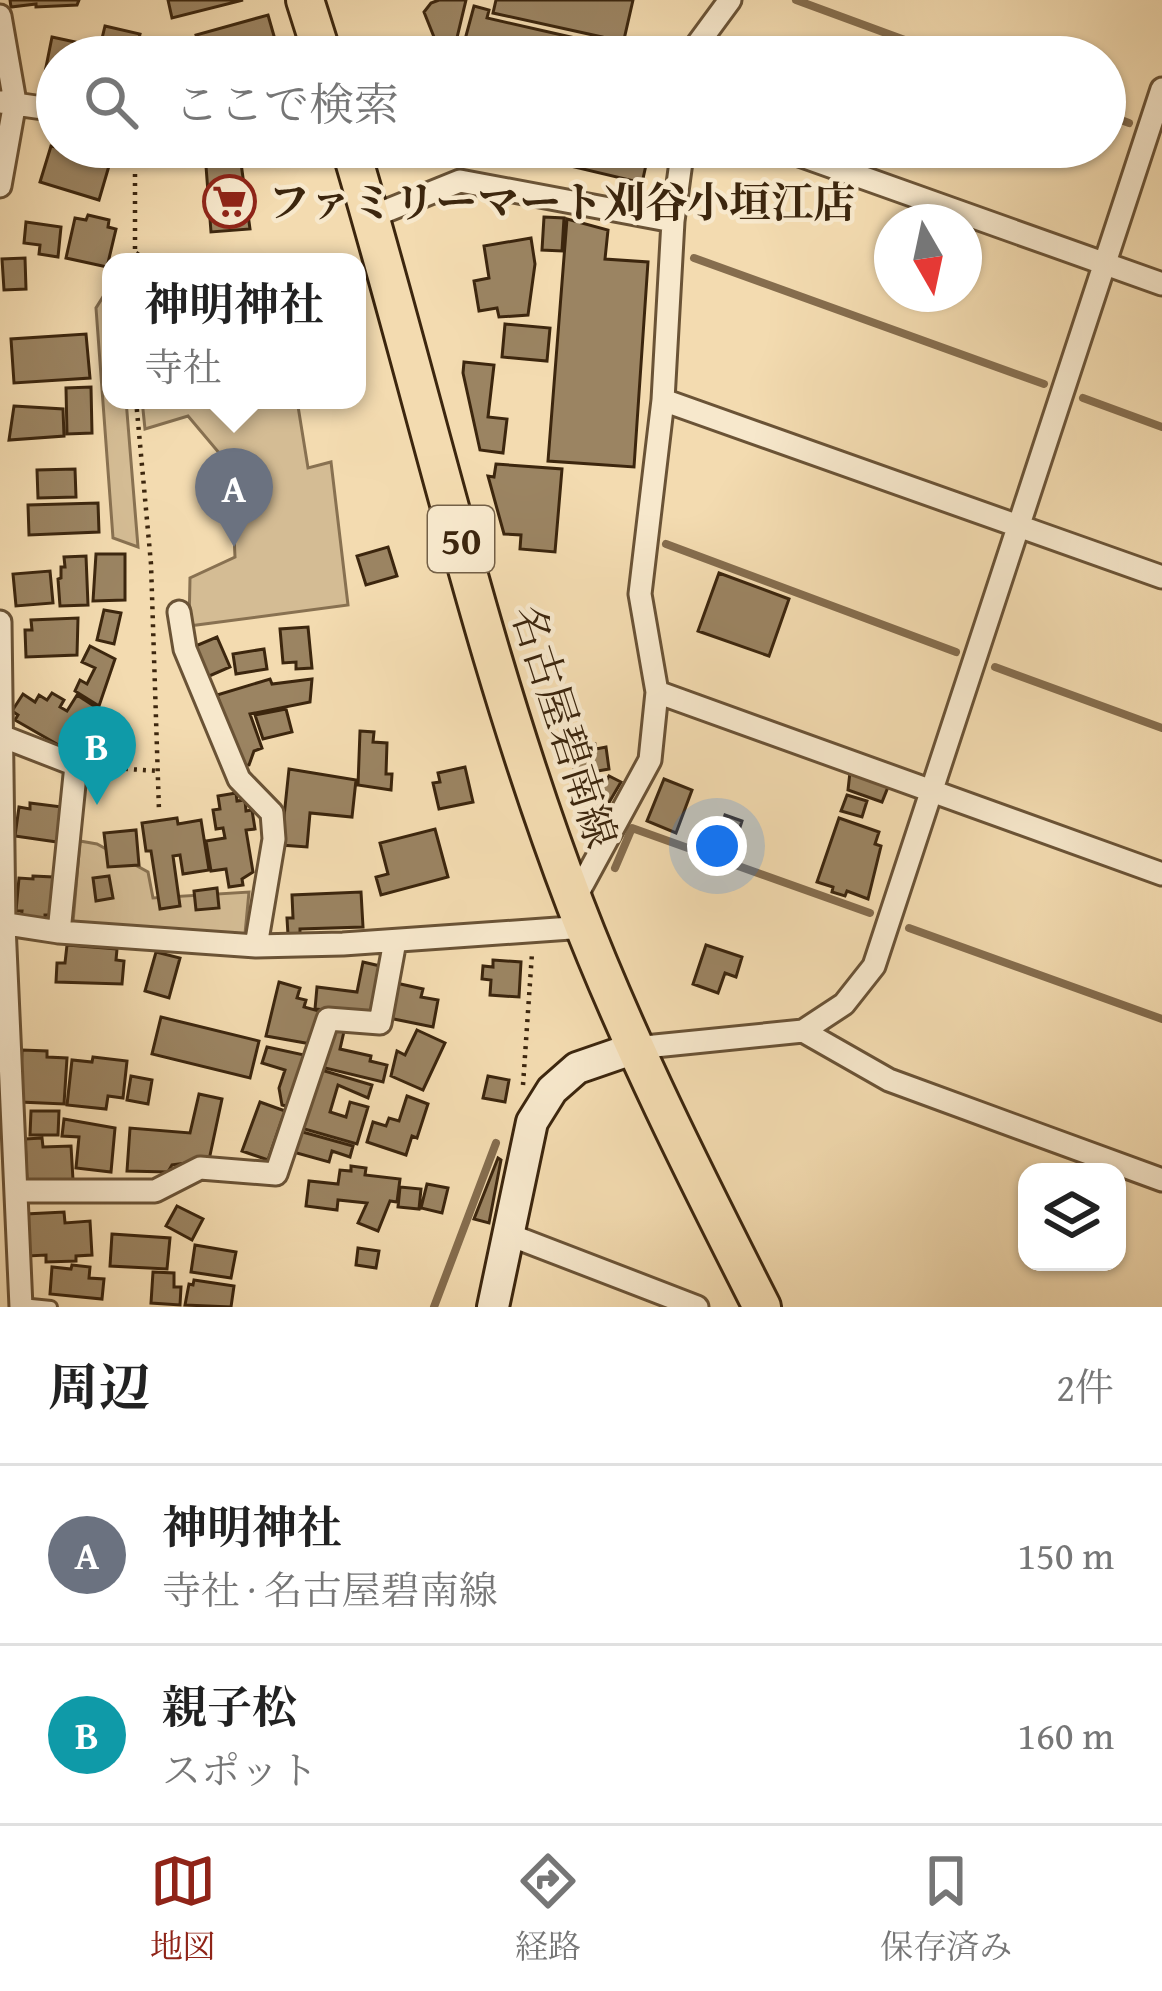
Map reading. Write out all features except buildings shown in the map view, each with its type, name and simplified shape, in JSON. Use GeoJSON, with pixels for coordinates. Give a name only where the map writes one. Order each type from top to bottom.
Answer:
{"type":"FeatureCollection","features":[{"type":"Feature","properties":{"kind":"main road"},"geometry":{"type":"LineString","coordinates":[[304,0],[315,36]]}},
{"type":"Feature","properties":{"kind":"main road","name":"名古屋碧南線"},"geometry":{"type":"LineString","coordinates":[[356,168],[506,700],[579,914],[635,1048],[762,1307]]}},
{"type":"Feature","properties":{"kind":"main road"},"geometry":{"type":"LineString","coordinates":[[494,1307],[532,1122],[552,1090],[577,1068],[635,1048]]}},
{"type":"Feature","properties":{"kind":"street"},"geometry":{"type":"LineString","coordinates":[[704,36],[730,0]]}},
{"type":"Feature","properties":{"kind":"street"},"geometry":{"type":"LineString","coordinates":[[0,16],[7,102],[0,186]]}},
{"type":"Feature","properties":{"kind":"street"},"geometry":{"type":"LineString","coordinates":[[635,1048],[803,1031],[844,1004],[874,966],[1162,89]]}},
{"type":"Feature","properties":{"kind":"street"},"geometry":{"type":"LineString","coordinates":[[2,924],[256,946],[533,929],[579,914],[650,760],[657,692],[640,593],[663,400],[680,168]]}},
{"type":"Feature","properties":{"kind":"street"},"geometry":{"type":"LineString","coordinates":[[836,168],[1162,284]]}},
{"type":"Feature","properties":{"kind":"street"},"geometry":{"type":"LineString","coordinates":[[371,217],[460,181],[674,221]]}},
{"type":"Feature","properties":{"kind":"street"},"geometry":{"type":"LineString","coordinates":[[663,400],[1162,578]]}},
{"type":"Feature","properties":{"kind":"street"},"geometry":{"type":"LineString","coordinates":[[179,611],[185,649],[239,778],[272,813],[274,839],[256,946]]}},
{"type":"Feature","properties":{"kind":"street"},"geometry":{"type":"LineString","coordinates":[[0,622],[2,924],[16,1191],[15,1294]]}},
{"type":"Feature","properties":{"kind":"street"},"geometry":{"type":"LineString","coordinates":[[657,692],[1162,874]]}},
{"type":"Feature","properties":{"kind":"street"},"geometry":{"type":"LineString","coordinates":[[3,743],[76,765],[59,932]]}},
{"type":"Feature","properties":{"kind":"street"},"geometry":{"type":"LineString","coordinates":[[16,1191],[155,1191],[200,1168],[276,1174],[328,1019],[380,1023],[395,941]]}},
{"type":"Feature","properties":{"kind":"street"},"geometry":{"type":"LineString","coordinates":[[803,1031],[889,1080],[1162,1180]]}},
{"type":"Feature","properties":{"kind":"street"},"geometry":{"type":"LineString","coordinates":[[510,1234],[697,1307]]}},
{"type":"Feature","properties":{"kind":"lane"},"geometry":{"type":"LineString","coordinates":[[15,1294],[51,1307]]}},
{"type":"Feature","properties":{"kind":"path"},"geometry":{"type":"LineString","coordinates":[[135,168],[136,253]]}},
{"type":"Feature","properties":{"kind":"path"},"geometry":{"type":"LineString","coordinates":[[137,409],[151,564],[159,811]]}},
{"type":"Feature","properties":{"kind":"path"},"geometry":{"type":"LineString","coordinates":[[76,765],[158,771]]}},
{"type":"Feature","properties":{"kind":"path"},"geometry":{"type":"LineString","coordinates":[[532,1122],[521,1079],[533,929]]}},
{"type":"Feature","properties":{"kind":"shaded area"},"geometry":{"type":"Polygon","coordinates":[[[102,298],[102,389],[96,308],[102,298]]]}},
{"type":"Feature","properties":{"kind":"shaded area"},"geometry":{"type":"Polygon","coordinates":[[[103,409],[127,409],[138,547],[113,538],[103,409]]]}},
{"type":"Feature","properties":{"kind":"shaded area"},"geometry":{"type":"Polygon","coordinates":[[[143,409],[298,409],[308,468],[331,462],[348,605],[189,626],[190,578],[235,557],[231,467],[188,416],[145,429],[143,409]]]}},
{"type":"Feature","properties":{"kind":"shaded area"},"geometry":{"type":"Polygon","coordinates":[[[80,841],[97,844],[148,872],[153,898],[249,892],[245,934],[73,922],[80,841]]]}},
{"type":"Feature","properties":{"kind":"waterway"},"geometry":{"type":"LineString","coordinates":[[796,0],[894,36]]}},
{"type":"Feature","properties":{"kind":"waterway"},"geometry":{"type":"LineString","coordinates":[[694,258],[1044,384]]}},
{"type":"Feature","properties":{"kind":"waterway"},"geometry":{"type":"LineString","coordinates":[[1083,398],[1162,427]]}},
{"type":"Feature","properties":{"kind":"waterway"},"geometry":{"type":"LineString","coordinates":[[666,544],[956,652]]}},
{"type":"Feature","properties":{"kind":"waterway"},"geometry":{"type":"LineString","coordinates":[[995,667],[1162,728]]}},
{"type":"Feature","properties":{"kind":"waterway"},"geometry":{"type":"LineString","coordinates":[[615,868],[632,828],[870,913]]}},
{"type":"Feature","properties":{"kind":"waterway"},"geometry":{"type":"LineString","coordinates":[[909,928],[1162,1019]]}},
{"type":"Feature","properties":{"kind":"waterway"},"geometry":{"type":"LineString","coordinates":[[434,1307],[496,1143]]}},
{"type":"Feature","properties":{"kind":"place","name":"ファミリーマート刈谷小垣江店"},"geometry":{"type":"Point","coordinates":[229,201]}},
{"type":"Feature","properties":{"kind":"place","name":"神明神社"},"geometry":{"type":"Point","coordinates":[234,547]}},
{"type":"Feature","properties":{"kind":"place","name":"親子松"},"geometry":{"type":"Point","coordinates":[97,805]}}]}
